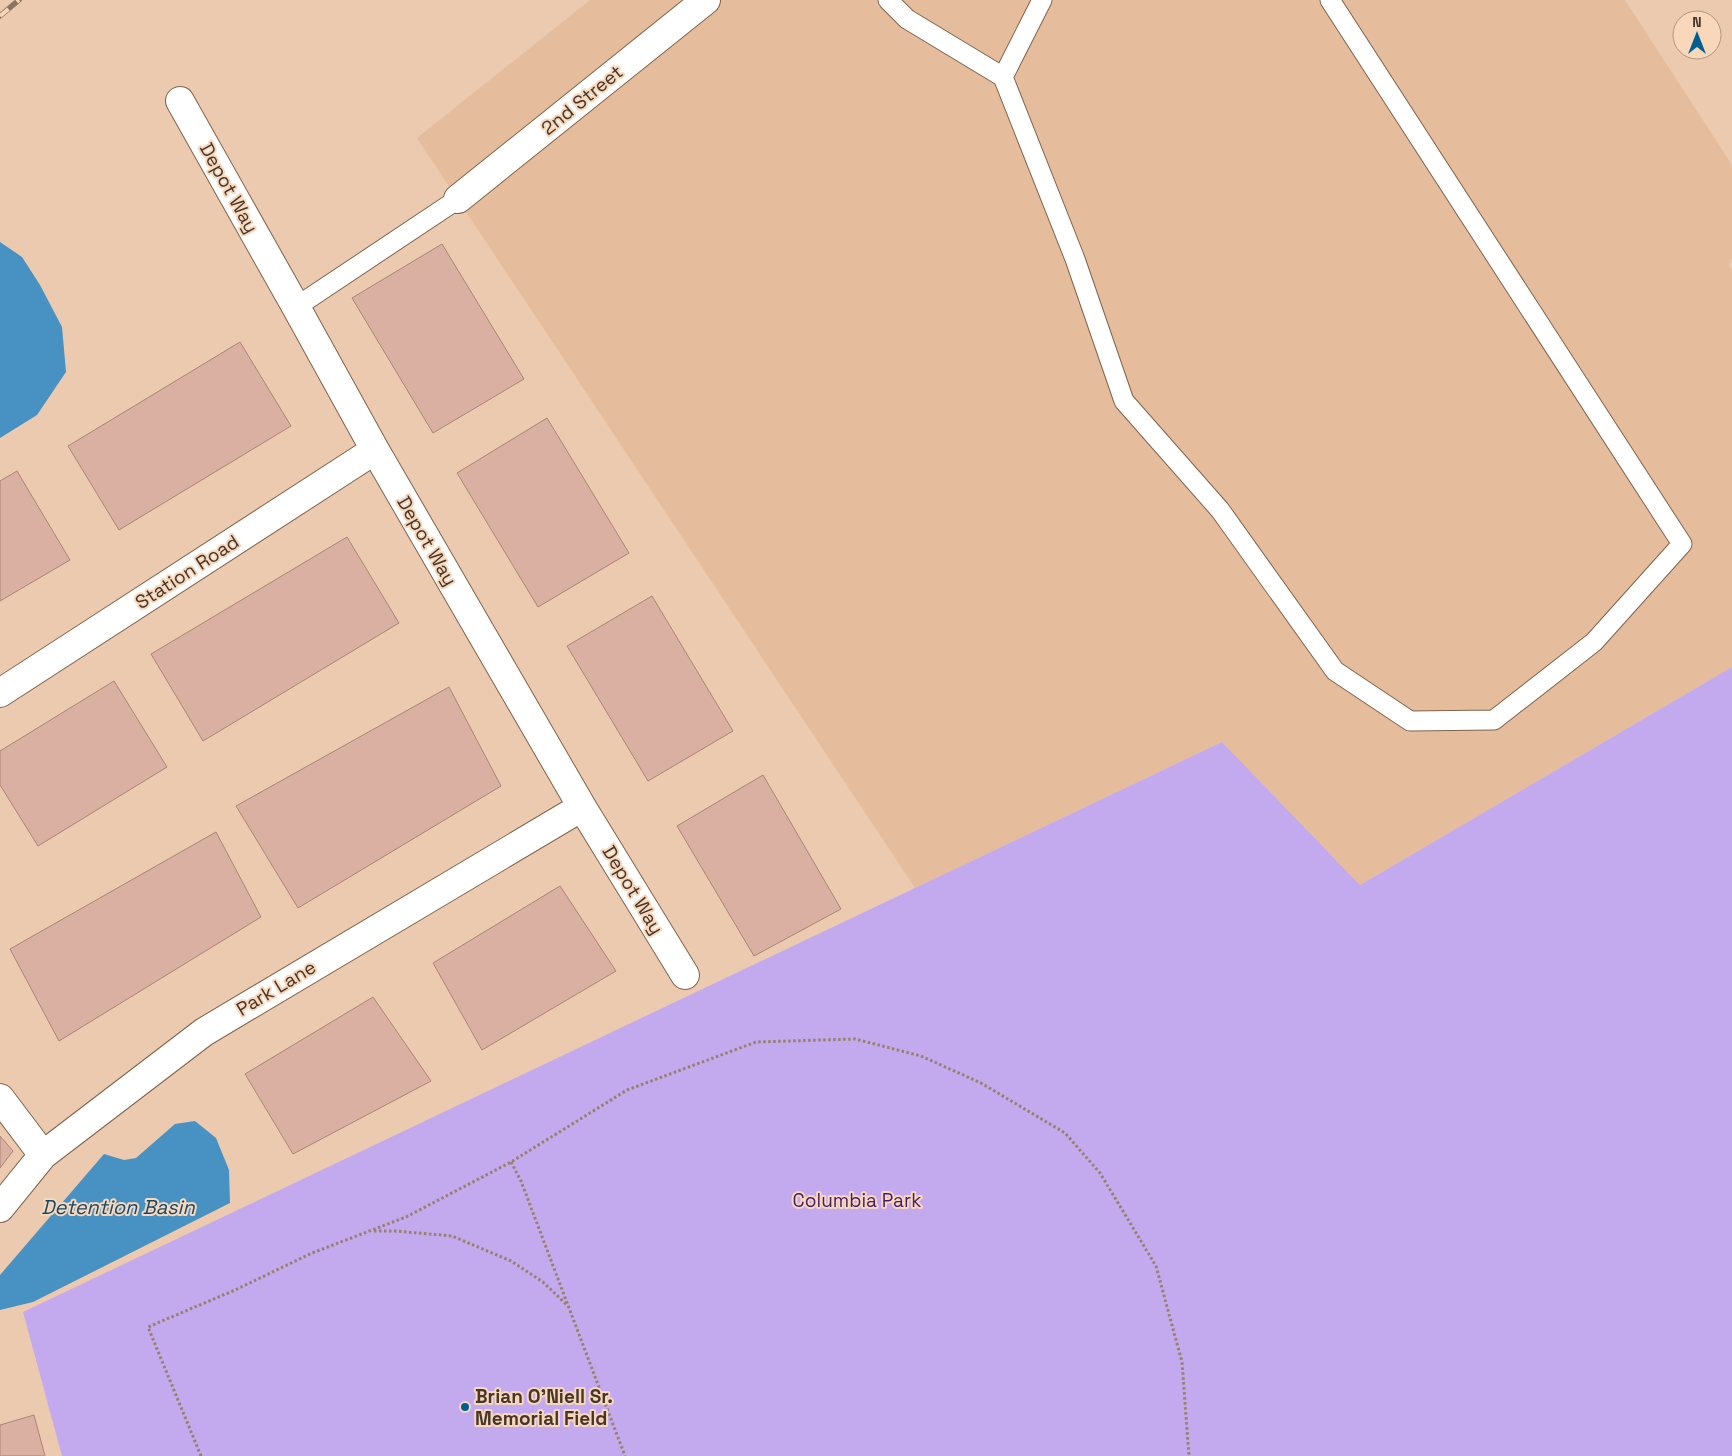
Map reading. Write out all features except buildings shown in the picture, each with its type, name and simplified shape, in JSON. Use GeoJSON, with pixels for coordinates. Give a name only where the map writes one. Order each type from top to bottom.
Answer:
{"type":"FeatureCollection","features":[{"type":"Feature","properties":{"kind":"street","name":"2nd Street"},"geometry":{"type":"LineString","coordinates":[[458,199],[706,0]]}},
{"type":"Feature","properties":{"kind":"street","name":"Depot Way"},"geometry":{"type":"LineString","coordinates":[[180,101],[375,450],[582,807],[684,975]]}},
{"type":"Feature","properties":{"kind":"street","name":"Station Road"},"geometry":{"type":"LineString","coordinates":[[0,693],[375,450]]}},
{"type":"Feature","properties":{"kind":"street","name":"Park Lane"},"geometry":{"type":"LineString","coordinates":[[0,1208],[43,1155],[204,1032],[582,807]]}},
{"type":"Feature","properties":{"kind":"street"},"geometry":{"type":"LineString","coordinates":[[0,1098],[43,1155]]}},
{"type":"Feature","properties":{"kind":"lane"},"geometry":{"type":"LineString","coordinates":[[888,0],[907,19],[1003,77],[1075,259],[1124,401],[1220,510],[1335,671],[1410,721],[1494,720],[1594,642],[1682,544],[1330,0]]}},
{"type":"Feature","properties":{"kind":"lane"},"geometry":{"type":"LineString","coordinates":[[1003,77],[1042,0]]}},
{"type":"Feature","properties":{"kind":"lane"},"geometry":{"type":"LineString","coordinates":[[296,307],[458,199]]}},
{"type":"Feature","properties":{"kind":"path"},"geometry":{"type":"LineString","coordinates":[[201,1456],[148,1327],[235,1290],[312,1253],[406,1217],[510,1162],[628,1090],[756,1042],[855,1039],[921,1056],[981,1083],[1065,1133],[1100,1174],[1156,1266],[1182,1362],[1189,1456]]}},
{"type":"Feature","properties":{"kind":"path"},"geometry":{"type":"LineString","coordinates":[[510,1162],[521,1181],[626,1456]]}},
{"type":"Feature","properties":{"kind":"path"},"geometry":{"type":"LineString","coordinates":[[370,1231],[395,1231],[452,1236],[510,1261],[543,1282],[569,1307]]}},
{"type":"Feature","properties":{"kind":"shaded area"},"geometry":{"type":"Polygon","coordinates":[[[590,0],[1625,0],[1732,165],[1732,258],[1729,265],[1732,269],[1732,667],[1360,885],[1222,742],[915,888],[417,138],[590,0]]]}},
{"type":"Feature","properties":{"kind":"green space","name":"Columbia Park"},"geometry":{"type":"Polygon","coordinates":[[[1732,667],[1732,1456],[62,1456],[23,1312],[1222,742],[1360,885],[1732,667]]]}},
{"type":"Feature","properties":{"kind":"water"},"geometry":{"type":"Polygon","coordinates":[[[0,242],[22,257],[40,285],[62,327],[66,372],[37,415],[0,438],[0,242]]]}},
{"type":"Feature","properties":{"kind":"water","name":"Detention Basin"},"geometry":{"type":"Polygon","coordinates":[[[195,1121],[216,1138],[229,1170],[230,1203],[33,1302],[0,1310],[0,1275],[104,1154],[124,1160],[136,1158],[175,1124],[195,1121]]]}},
{"type":"Feature","properties":{"kind":"railway"},"geometry":{"type":"LineString","coordinates":[[0,16],[19,0]]}},
{"type":"Feature","properties":{"kind":"place","name":"Brian O'Niell Sr. Memorial Field"},"geometry":{"type":"Point","coordinates":[465,1407]}}]}
